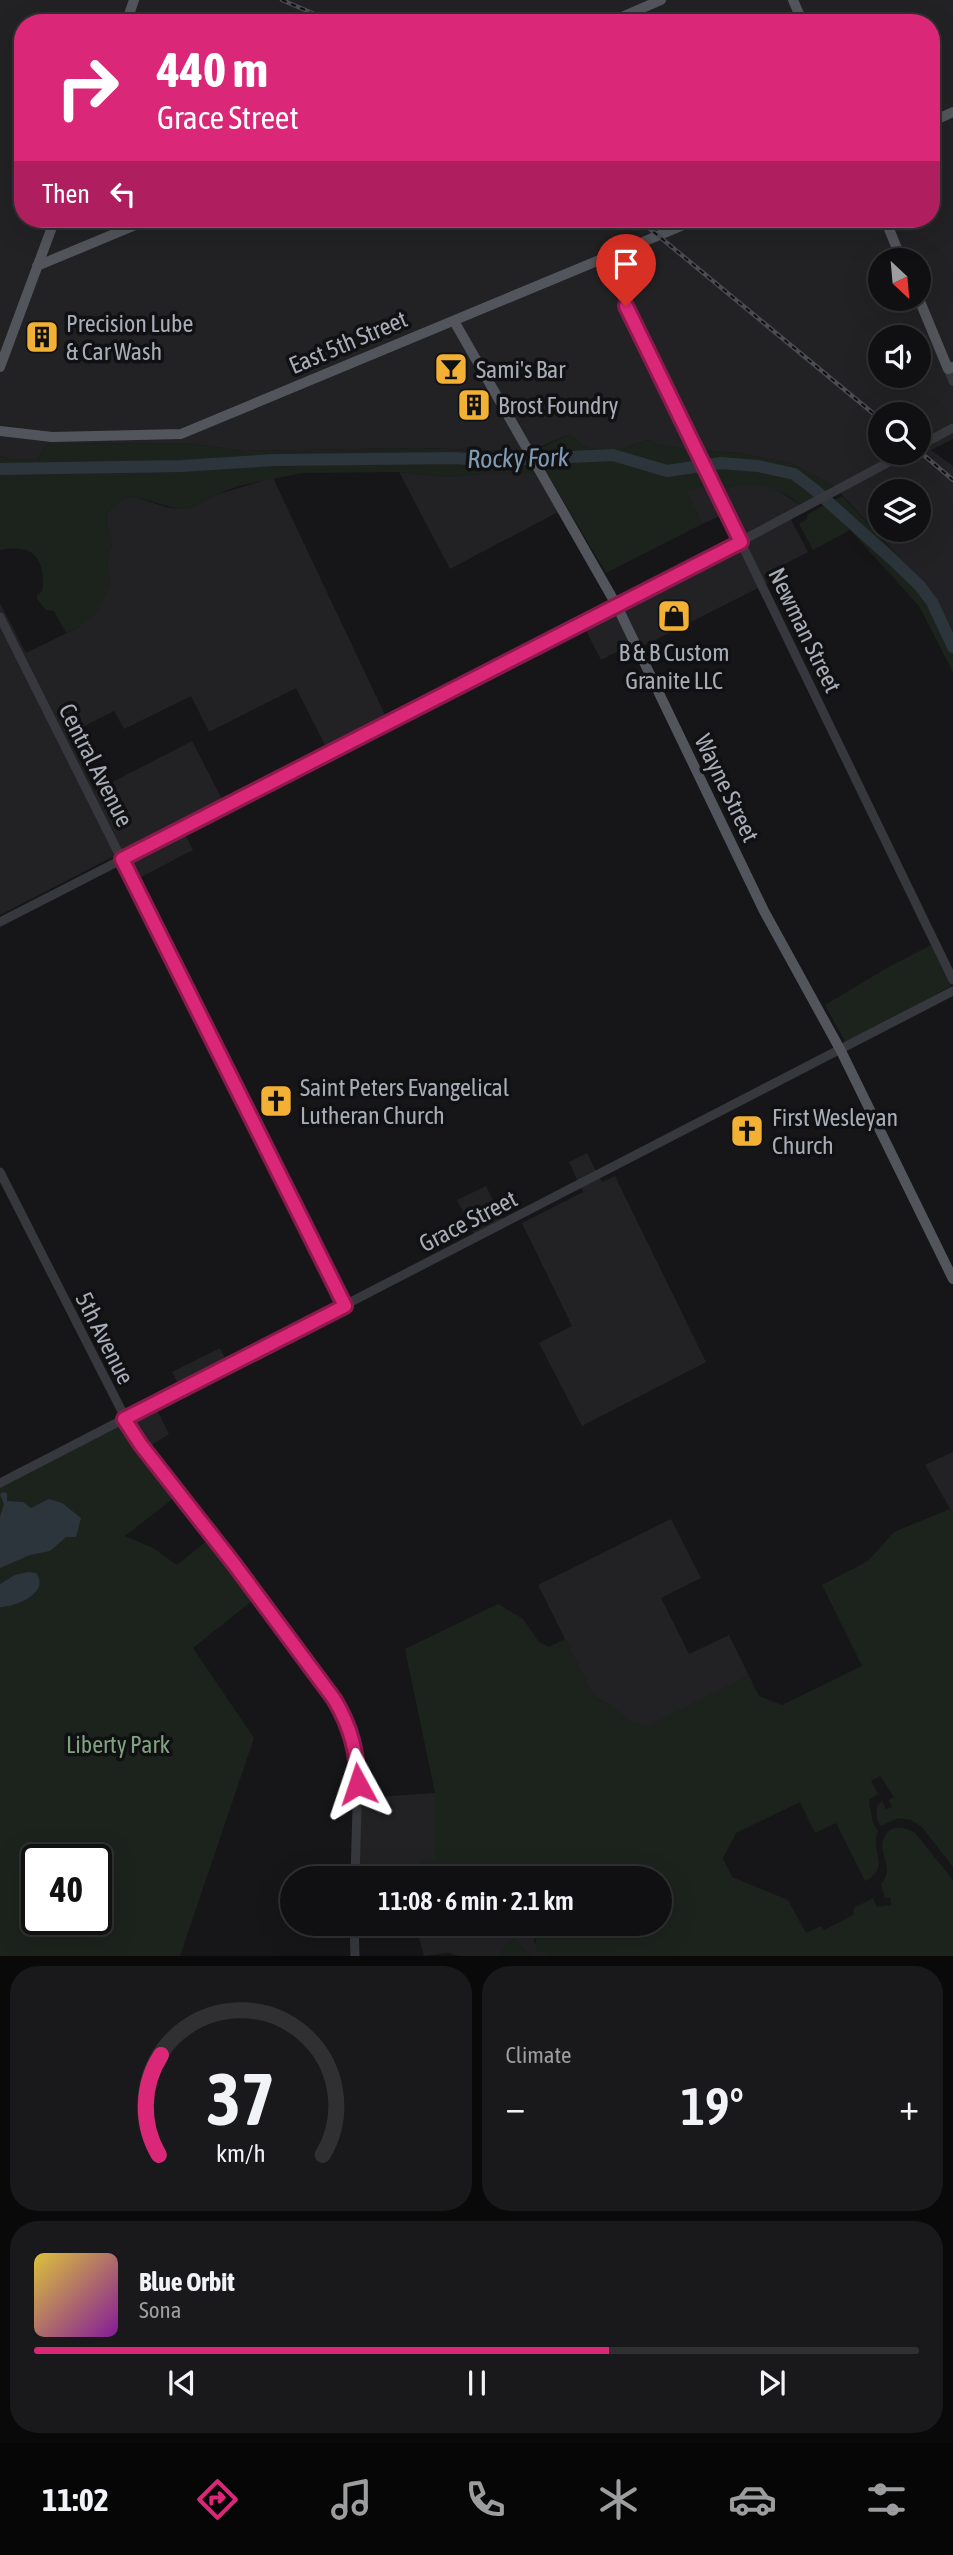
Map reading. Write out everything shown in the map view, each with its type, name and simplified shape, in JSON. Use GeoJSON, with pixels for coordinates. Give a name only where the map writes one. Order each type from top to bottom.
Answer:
{"type":"FeatureCollection","features":[{"type":"Feature","properties":{"kind":"main road"},"geometry":{"type":"LineString","coordinates":[[629,14],[661,0]]}},
{"type":"Feature","properties":{"kind":"main road"},"geometry":{"type":"LineString","coordinates":[[0,367],[52,228]]}},
{"type":"Feature","properties":{"kind":"main road"},"geometry":{"type":"LineString","coordinates":[[37,267],[129,228]]}},
{"type":"Feature","properties":{"kind":"main road","name":"East 5th Street"},"geometry":{"type":"LineString","coordinates":[[0,431],[52,437],[181,434],[676,228]]}},
{"type":"Feature","properties":{"kind":"main road"},"geometry":{"type":"LineString","coordinates":[[889,228],[897,248]]}},
{"type":"Feature","properties":{"kind":"main road"},"geometry":{"type":"LineString","coordinates":[[925,312],[951,368]]}},
{"type":"Feature","properties":{"kind":"main road","name":"Wayne Street"},"geometry":{"type":"LineString","coordinates":[[454,321],[617,606],[764,911],[841,1051],[953,1279]]}},
{"type":"Feature","properties":{"kind":"street","name":"Newman Street"},"geometry":{"type":"LineString","coordinates":[[603,258],[953,981]]}},
{"type":"Feature","properties":{"kind":"street"},"geometry":{"type":"LineString","coordinates":[[951,368],[953,381]]}},
{"type":"Feature","properties":{"kind":"street"},"geometry":{"type":"LineString","coordinates":[[931,440],[953,428]]}},
{"type":"Feature","properties":{"kind":"street"},"geometry":{"type":"LineString","coordinates":[[0,922],[741,542],[885,465]]}},
{"type":"Feature","properties":{"kind":"street","name":"Central Avenue"},"geometry":{"type":"LineString","coordinates":[[0,617],[345,1306]]}},
{"type":"Feature","properties":{"kind":"street","name":"Grace Street"},"geometry":{"type":"LineString","coordinates":[[0,1483],[953,991]]}},
{"type":"Feature","properties":{"kind":"street","name":"5th Avenue"},"geometry":{"type":"LineString","coordinates":[[0,1172],[124,1419],[141,1445],[310,1665],[346,1721],[353,1740],[358,1773],[355,1866]]}},
{"type":"Feature","properties":{"kind":"street"},"geometry":{"type":"LineString","coordinates":[[354,1936],[355,1956]]}},
{"type":"Feature","properties":{"kind":"shaded area"},"geometry":{"type":"Polygon","coordinates":[[[0,0],[953,0],[953,439],[931,450],[953,466],[953,630],[920,580],[885,542],[931,542],[931,479],[868,479],[868,523],[834,486],[791,463],[738,453],[689,450],[647,440],[625,448],[588,448],[570,434],[535,449],[523,451],[417,448],[244,451],[186,443],[47,444],[37,460],[0,456],[0,0]]]}},
{"type":"Feature","properties":{"kind":"shaded area"},"geometry":{"type":"Polygon","coordinates":[[[399,472],[446,477],[536,474],[558,512],[450,569],[399,472]]]}},
{"type":"Feature","properties":{"kind":"shaded area"},"geometry":{"type":"Polygon","coordinates":[[[273,478],[386,717],[326,747],[296,688],[209,732],[191,696],[124,729],[114,711],[67,735],[95,791],[192,741],[224,803],[181,826],[193,850],[139,878],[124,851],[0,915],[0,603],[26,653],[79,627],[110,586],[107,560],[112,543],[106,521],[107,512],[118,502],[132,496],[166,507],[193,507],[218,494],[273,478]]]}},
{"type":"Feature","properties":{"kind":"shaded area"},"geometry":{"type":"Polygon","coordinates":[[[762,484],[776,489],[800,505],[787,512],[808,552],[764,575],[768,583],[643,646],[640,640],[601,660],[580,619],[733,540],[722,515],[702,524],[684,488],[721,488],[762,484]]]}},
{"type":"Feature","properties":{"kind":"shaded area"},"geometry":{"type":"Polygon","coordinates":[[[587,1153],[602,1182],[615,1176],[706,1362],[582,1426],[539,1343],[572,1326],[522,1223],[583,1192],[569,1162],[587,1153]]]}},
{"type":"Feature","properties":{"kind":"shaded area"},"geometry":{"type":"Polygon","coordinates":[[[486,1186],[503,1220],[474,1234],[457,1200],[486,1186]]]}},
{"type":"Feature","properties":{"kind":"shaded area"},"geometry":{"type":"Polygon","coordinates":[[[220,1348],[227,1362],[179,1386],[172,1372],[220,1348]]]}},
{"type":"Feature","properties":{"kind":"shaded area"},"geometry":{"type":"Polygon","coordinates":[[[156,1408],[169,1434],[147,1448],[130,1421],[156,1408]]]}},
{"type":"Feature","properties":{"kind":"shaded area"},"geometry":{"type":"Polygon","coordinates":[[[953,1452],[953,1514],[925,1465],[953,1452]]]}},
{"type":"Feature","properties":{"kind":"shaded area"},"geometry":{"type":"Polygon","coordinates":[[[7,1493],[7,1501],[23,1502],[31,1508],[49,1499],[62,1503],[81,1518],[76,1537],[66,1537],[50,1551],[30,1555],[0,1568],[0,1517],[4,1504],[0,1494],[7,1493]]]}},
{"type":"Feature","properties":{"kind":"shaded area"},"geometry":{"type":"Polygon","coordinates":[[[671,1519],[701,1578],[661,1598],[689,1654],[729,1635],[749,1676],[646,1727],[628,1721],[609,1704],[594,1697],[538,1585],[671,1519]]]}},
{"type":"Feature","properties":{"kind":"shaded area"},"geometry":{"type":"Polygon","coordinates":[[[36,1573],[39,1580],[35,1593],[22,1602],[0,1607],[0,1584],[15,1575],[36,1573]]]}},
{"type":"Feature","properties":{"kind":"shaded area"},"geometry":{"type":"Polygon","coordinates":[[[435,1793],[435,1860],[423,1860],[423,1866],[359,1866],[361,1798],[435,1793]]]}},
{"type":"Feature","properties":{"kind":"shaded area"},"geometry":{"type":"Polygon","coordinates":[[[419,1936],[536,1936],[534,1942],[551,1956],[531,1956],[514,1939],[506,1945],[501,1956],[460,1956],[447,1953],[424,1956],[419,1936]]]}},
{"type":"Feature","properties":{"kind":"green space"},"geometry":{"type":"Polygon","coordinates":[[[570,434],[588,448],[625,448],[647,440],[689,450],[708,488],[685,489],[702,524],[606,573],[534,451],[570,434]]]}},
{"type":"Feature","properties":{"kind":"green space"},"geometry":{"type":"Polygon","coordinates":[[[186,443],[244,451],[417,448],[523,451],[536,474],[446,477],[399,472],[302,473],[238,486],[193,507],[178,509],[132,496],[118,502],[107,512],[106,521],[112,543],[107,560],[110,586],[97,612],[79,627],[66,633],[54,611],[46,610],[37,599],[37,595],[42,591],[43,580],[37,558],[21,549],[0,550],[0,456],[37,460],[47,444],[186,443]]]}},
{"type":"Feature","properties":{"kind":"green space"},"geometry":{"type":"Polygon","coordinates":[[[703,451],[738,453],[791,463],[834,486],[800,505],[781,492],[763,486],[721,488],[703,451]]]}},
{"type":"Feature","properties":{"kind":"green space"},"geometry":{"type":"Polygon","coordinates":[[[842,496],[868,524],[868,542],[885,542],[920,580],[953,630],[953,672],[919,606],[850,530],[813,550],[799,524],[806,520],[808,514],[842,496]]]}},
{"type":"Feature","properties":{"kind":"green space"},"geometry":{"type":"Polygon","coordinates":[[[931,945],[951,986],[846,1043],[825,1005],[931,945]]]}},
{"type":"Feature","properties":{"kind":"green space","name":"Liberty Park"},"geometry":{"type":"Polygon","coordinates":[[[120,1426],[175,1497],[125,1536],[153,1548],[177,1565],[208,1540],[253,1600],[193,1648],[254,1738],[180,1956],[0,1956],[0,1487],[120,1426]]]}},
{"type":"Feature","properties":{"kind":"green space"},"geometry":{"type":"Polygon","coordinates":[[[950,1509],[953,1514],[953,1867],[922,1827],[911,1820],[898,1818],[881,1826],[877,1819],[877,1806],[882,1801],[886,1809],[892,1807],[889,1800],[894,1797],[880,1776],[871,1781],[878,1794],[870,1799],[869,1803],[873,1823],[878,1831],[876,1846],[879,1865],[873,1876],[865,1881],[836,1823],[815,1833],[800,1802],[736,1833],[723,1858],[732,1877],[788,1900],[806,1933],[821,1926],[824,1930],[853,1915],[854,1908],[873,1898],[877,1907],[891,1905],[890,1897],[885,1898],[881,1884],[887,1873],[883,1841],[892,1829],[910,1830],[953,1880],[953,1956],[551,1956],[536,1950],[536,1936],[672,1936],[672,1866],[423,1866],[423,1860],[435,1859],[435,1793],[405,1649],[498,1604],[523,1619],[539,1642],[549,1647],[565,1639],[594,1697],[609,1704],[628,1721],[646,1726],[749,1676],[759,1696],[782,1705],[862,1666],[822,1585],[868,1561],[894,1532],[950,1509]]]}},
{"type":"Feature","properties":{"kind":"green space"},"geometry":{"type":"Polygon","coordinates":[[[514,1939],[531,1956],[501,1956],[506,1945],[514,1939]]]}},
{"type":"Feature","properties":{"kind":"waterway","name":"Rocky Fork"},"geometry":{"type":"LineString","coordinates":[[0,469],[181,466],[275,460],[456,458],[489,461],[613,455],[667,471],[721,463],[758,466],[794,474],[893,560],[932,602],[953,647]]}},
{"type":"Feature","properties":{"kind":"railway"},"geometry":{"type":"LineString","coordinates":[[282,0],[314,14]]}},
{"type":"Feature","properties":{"kind":"railway"},"geometry":{"type":"LineString","coordinates":[[649,228],[868,409]]}},
{"type":"Feature","properties":{"kind":"railway"},"geometry":{"type":"LineString","coordinates":[[931,461],[953,480]]}},
{"type":"Feature","properties":{"kind":"place","name":"Precision Lube & Car Wash"},"geometry":{"type":"Point","coordinates":[42,337]}},
{"type":"Feature","properties":{"kind":"place","name":"Sami's Bar"},"geometry":{"type":"Point","coordinates":[451,369]}},
{"type":"Feature","properties":{"kind":"place","name":"Brost Foundry"},"geometry":{"type":"Point","coordinates":[474,405]}},
{"type":"Feature","properties":{"kind":"place","name":"B & B Custom Granite LLC"},"geometry":{"type":"Point","coordinates":[674,616]}},
{"type":"Feature","properties":{"kind":"place","name":"Saint Peters Evangelical Lutheran Church"},"geometry":{"type":"Point","coordinates":[276,1101]}},
{"type":"Feature","properties":{"kind":"place","name":"First Wesleyan Church"},"geometry":{"type":"Point","coordinates":[747,1131]}},
{"type":"Feature","properties":{"kind":"route"},"geometry":{"type":"LineString","coordinates":[[358,1784],[353,1740],[334,1699],[124,1419],[345,1306],[122,859],[741,542],[626,306]]}}]}
